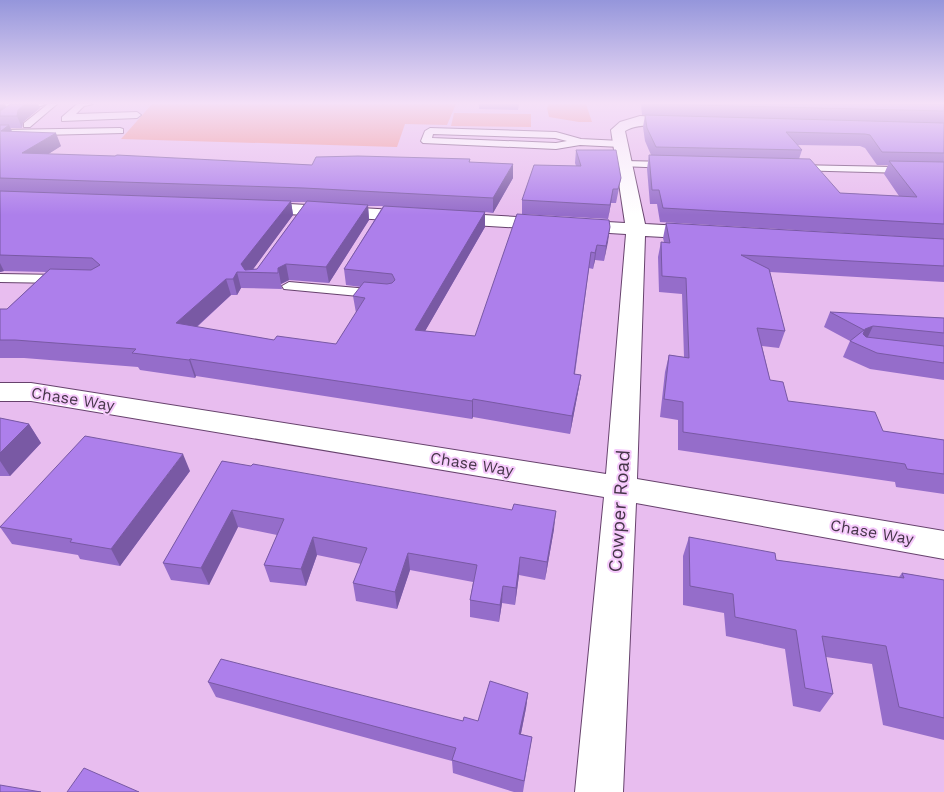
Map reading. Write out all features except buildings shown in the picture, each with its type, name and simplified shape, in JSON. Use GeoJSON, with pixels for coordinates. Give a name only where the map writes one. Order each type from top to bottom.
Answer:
{"type":"FeatureCollection","features":[{"type":"Feature","properties":{"kind":"street","name":"Cowper Road"},"geometry":{"type":"LineString","coordinates":[[599,792],[621,488],[636,229],[620,144]]}},
{"type":"Feature","properties":{"kind":"street"},"geometry":{"type":"LineString","coordinates":[[237,206],[715,233]]}},
{"type":"Feature","properties":{"kind":"street","name":"Chase Way"},"geometry":{"type":"LineString","coordinates":[[0,392],[31,392],[621,488],[944,545]]}},
{"type":"Feature","properties":{"kind":"lane"},"geometry":{"type":"LineString","coordinates":[[426,141],[556,146],[580,142]]}},
{"type":"Feature","properties":{"kind":"lane"},"geometry":{"type":"LineString","coordinates":[[576,141],[620,144]]}},
{"type":"Feature","properties":{"kind":"lane"},"geometry":{"type":"LineString","coordinates":[[624,164],[682,165]]}},
{"type":"Feature","properties":{"kind":"lane"},"geometry":{"type":"LineString","coordinates":[[789,168],[944,172]]}},
{"type":"Feature","properties":{"kind":"lane"},"geometry":{"type":"LineString","coordinates":[[294,225],[306,209]]}},
{"type":"Feature","properties":{"kind":"lane"},"geometry":{"type":"LineString","coordinates":[[371,231],[381,214]]}},
{"type":"Feature","properties":{"kind":"lane"},"geometry":{"type":"LineString","coordinates":[[334,290],[345,273]]}},
{"type":"Feature","properties":{"kind":"lane"},"geometry":{"type":"LineString","coordinates":[[0,278],[78,280]]}},
{"type":"Feature","properties":{"kind":"lane"},"geometry":{"type":"LineString","coordinates":[[289,286],[388,295]]}},
{"type":"Feature","properties":{"kind":"shaded area"},"geometry":{"type":"Polygon","coordinates":[[[189,141],[399,141],[397,147],[189,141]]]}}]}
